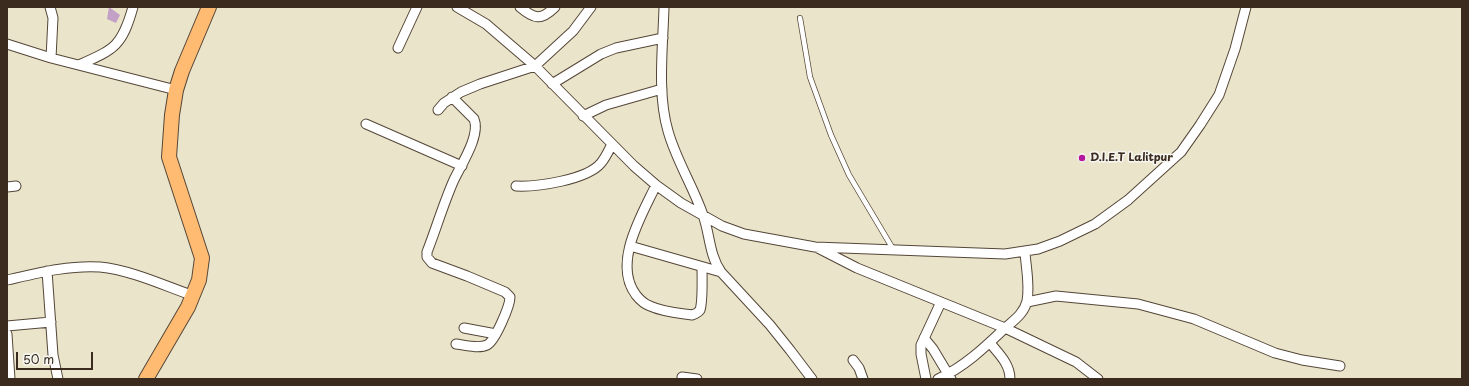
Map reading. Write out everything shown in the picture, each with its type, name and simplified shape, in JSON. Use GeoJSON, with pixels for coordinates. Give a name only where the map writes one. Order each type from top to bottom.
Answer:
{"type":"FeatureCollection","features":[{"type":"Feature","properties":{"kind":"main road"},"geometry":{"type":"LineString","coordinates":[[146,379],[194,296],[199,280],[202,258],[169,156],[172,115],[176,90],[182,71],[209,7]]}},
{"type":"Feature","properties":{"kind":"street"},"geometry":{"type":"LineString","coordinates":[[50,7],[53,18],[51,58]]}},
{"type":"Feature","properties":{"kind":"street"},"geometry":{"type":"LineString","coordinates":[[79,65],[104,54],[117,44],[127,27],[132,7]]}},
{"type":"Feature","properties":{"kind":"street"},"geometry":{"type":"LineString","coordinates":[[398,48],[417,7]]}},
{"type":"Feature","properties":{"kind":"street"},"geometry":{"type":"LineString","coordinates":[[457,7],[486,24],[536,66],[583,116],[634,166],[656,185],[681,203],[722,226],[744,234],[815,247],[1005,254],[1038,249],[1060,241],[1095,224],[1128,200],[1181,152],[1219,95],[1235,49],[1246,7]]}},
{"type":"Feature","properties":{"kind":"street"},"geometry":{"type":"LineString","coordinates":[[520,7],[532,16],[538,18],[543,17],[555,7]]}},
{"type":"Feature","properties":{"kind":"street"},"geometry":{"type":"LineString","coordinates":[[438,110],[444,102],[452,97],[480,84],[536,66],[573,31],[591,7]]}},
{"type":"Feature","properties":{"kind":"street"},"geometry":{"type":"LineString","coordinates":[[664,7],[662,89],[667,129],[671,142],[704,216],[714,258],[721,272],[770,325],[812,379]]}},
{"type":"Feature","properties":{"kind":"street"},"geometry":{"type":"LineString","coordinates":[[552,84],[601,54],[616,48],[663,38]]}},
{"type":"Feature","properties":{"kind":"street"},"geometry":{"type":"LineString","coordinates":[[7,44],[51,58],[176,90]]}},
{"type":"Feature","properties":{"kind":"street"},"geometry":{"type":"LineString","coordinates":[[583,116],[606,105],[662,89]]}},
{"type":"Feature","properties":{"kind":"street"},"geometry":{"type":"LineString","coordinates":[[452,97],[472,116],[475,122],[475,130],[462,166],[453,182],[444,205],[427,252],[427,257],[432,263],[473,278],[508,294],[510,297],[509,305],[496,334],[487,345],[476,346],[456,344]]}},
{"type":"Feature","properties":{"kind":"street"},"geometry":{"type":"LineString","coordinates":[[366,124],[462,166]]}},
{"type":"Feature","properties":{"kind":"street"},"geometry":{"type":"LineString","coordinates":[[516,186],[528,187],[545,185],[584,174],[601,163],[612,144]]}},
{"type":"Feature","properties":{"kind":"street"},"geometry":{"type":"LineString","coordinates":[[656,185],[637,228],[626,258],[627,276],[632,290],[640,300],[650,306],[665,311],[692,315],[696,314],[700,310],[702,267]]}},
{"type":"Feature","properties":{"kind":"street"},"geometry":{"type":"LineString","coordinates":[[630,246],[721,272]]}},
{"type":"Feature","properties":{"kind":"street"},"geometry":{"type":"LineString","coordinates":[[815,247],[857,268],[1005,328],[1076,362],[1098,379]]}},
{"type":"Feature","properties":{"kind":"street"},"geometry":{"type":"LineString","coordinates":[[938,379],[950,377],[1018,317],[1026,302],[1028,288],[1025,252]]}},
{"type":"Feature","properties":{"kind":"street"},"geometry":{"type":"LineString","coordinates":[[7,280],[48,271],[82,267],[101,267],[135,275],[194,296]]}},
{"type":"Feature","properties":{"kind":"street"},"geometry":{"type":"LineString","coordinates":[[48,271],[53,354],[58,379]]}},
{"type":"Feature","properties":{"kind":"street"},"geometry":{"type":"LineString","coordinates":[[1026,302],[1056,296],[1138,304],[1194,319],[1275,353],[1302,360],[1340,366]]}},
{"type":"Feature","properties":{"kind":"street"},"geometry":{"type":"LineString","coordinates":[[926,379],[921,354],[921,345],[941,302]]}},
{"type":"Feature","properties":{"kind":"street"},"geometry":{"type":"LineString","coordinates":[[7,326],[51,322]]}},
{"type":"Feature","properties":{"kind":"street"},"geometry":{"type":"LineString","coordinates":[[464,328],[496,334]]}},
{"type":"Feature","properties":{"kind":"street"},"geometry":{"type":"LineString","coordinates":[[7,334],[10,379]]}},
{"type":"Feature","properties":{"kind":"street"},"geometry":{"type":"LineString","coordinates":[[924,338],[933,349],[950,377]]}},
{"type":"Feature","properties":{"kind":"street"},"geometry":{"type":"LineString","coordinates":[[990,343],[1007,365],[1010,373],[1010,379]]}},
{"type":"Feature","properties":{"kind":"street"},"geometry":{"type":"LineString","coordinates":[[854,360],[863,379]]}},
{"type":"Feature","properties":{"kind":"street"},"geometry":{"type":"LineString","coordinates":[[682,377],[697,379]]}},
{"type":"Feature","properties":{"kind":"lane"},"geometry":{"type":"LineString","coordinates":[[800,18],[810,77],[831,135],[849,174],[894,251]]}},
{"type":"Feature","properties":{"kind":"building"},"geometry":{"type":"Polygon","coordinates":[[[109,7],[120,15],[116,23],[107,19],[109,7]]]}},
{"type":"Feature","properties":{"kind":"place","name":"D.I.E.T Lalitpur"},"geometry":{"type":"Point","coordinates":[1082,158]}}]}
